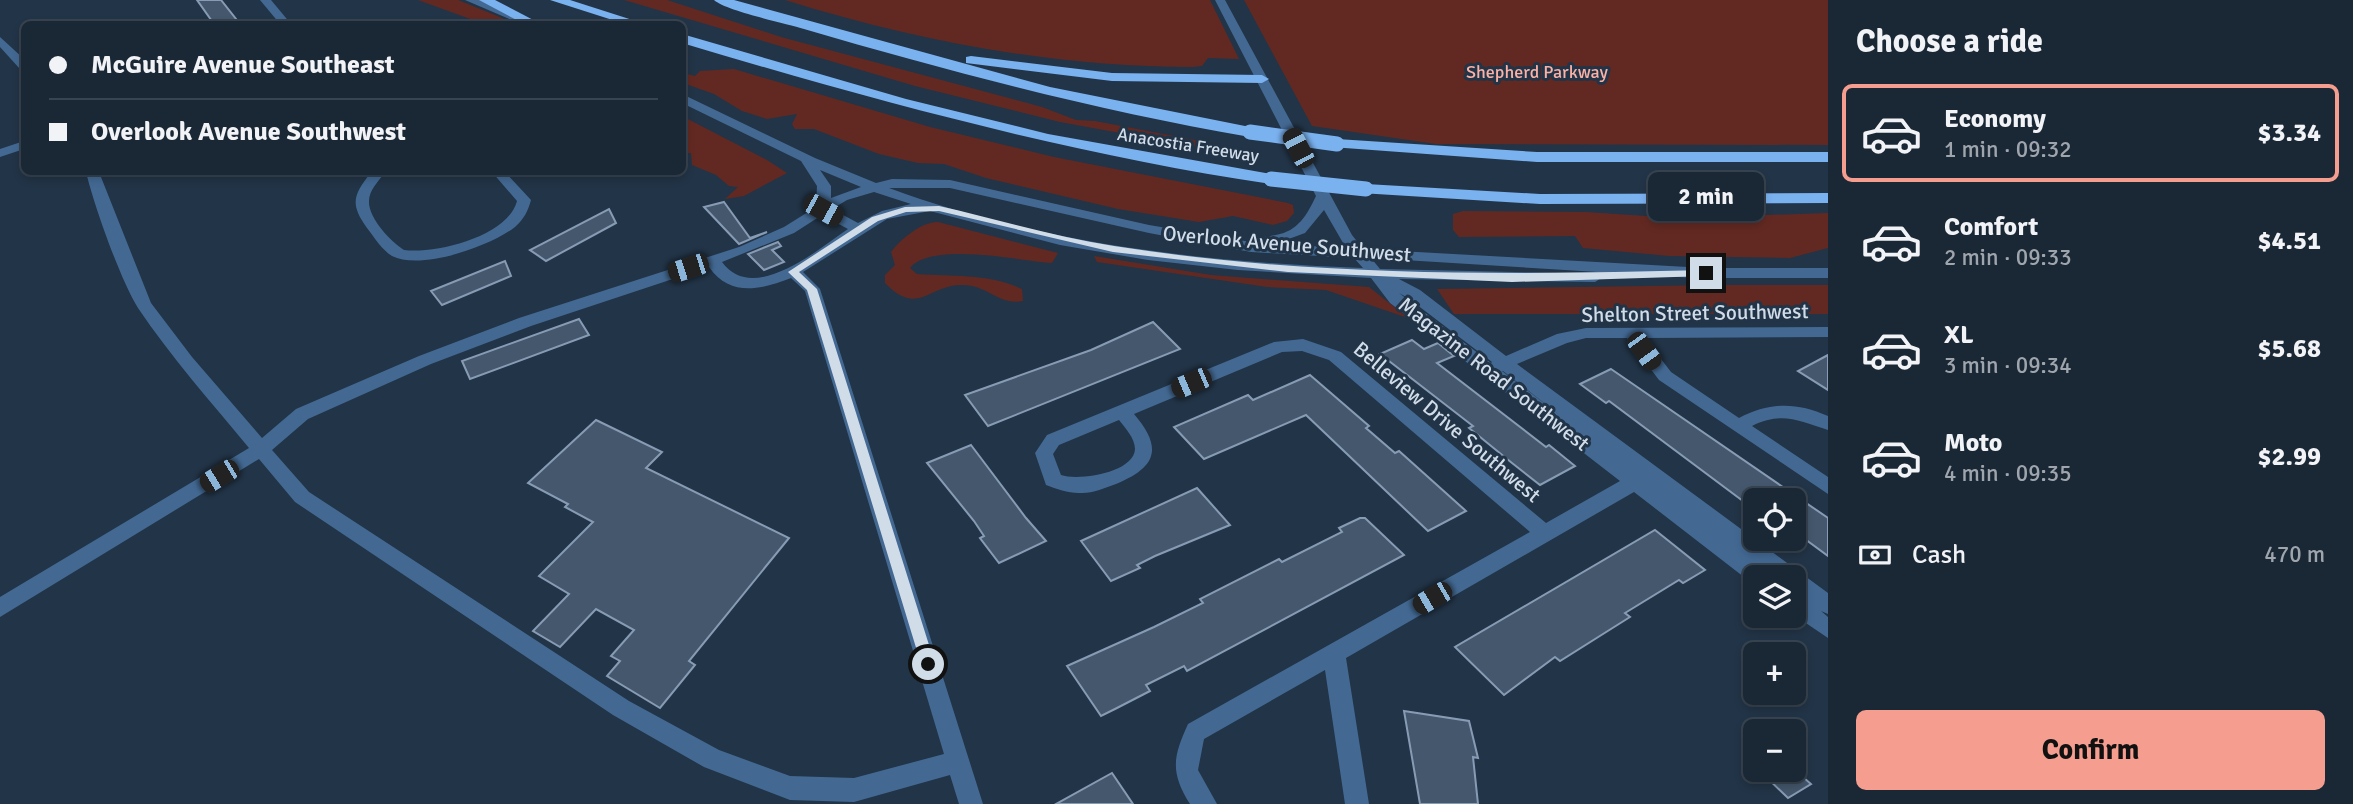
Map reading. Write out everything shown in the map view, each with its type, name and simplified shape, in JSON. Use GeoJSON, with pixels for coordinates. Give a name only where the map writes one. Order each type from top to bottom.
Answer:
{"type":"FeatureCollection","features":[{"type":"Feature","properties":{"kind":"highway"},"geometry":{"type":"LineString","coordinates":[[485,0],[526,21]]}},
{"type":"Feature","properties":{"kind":"highway"},"geometry":{"type":"LineString","coordinates":[[556,0],[628,21]]}},
{"type":"Feature","properties":{"kind":"highway"},"geometry":{"type":"LineString","coordinates":[[726,2],[887,42],[1026,68],[1138,79],[1262,79]]}},
{"type":"Feature","properties":{"kind":"highway","name":"Anacostia Freeway"},"geometry":{"type":"LineString","coordinates":[[726,2],[1022,86],[1139,113],[1250,132],[1337,144],[1537,157],[1828,157]]}},
{"type":"Feature","properties":{"kind":"highway","name":"Anacostia Freeway"},"geometry":{"type":"LineString","coordinates":[[686,39],[1025,136],[1174,166],[1366,189],[1506,198],[1828,198]]}},
{"type":"Feature","properties":{"kind":"street"},"geometry":{"type":"LineString","coordinates":[[265,0],[283,21]]}},
{"type":"Feature","properties":{"kind":"street"},"geometry":{"type":"LineString","coordinates":[[470,0],[524,21]]}},
{"type":"Feature","properties":{"kind":"street"},"geometry":{"type":"LineString","coordinates":[[1220,0],[1324,197],[1358,254],[1376,273]]}},
{"type":"Feature","properties":{"kind":"street"},"geometry":{"type":"LineString","coordinates":[[0,40],[21,63]]}},
{"type":"Feature","properties":{"kind":"street","name":"Overlook Avenue Southwest"},"geometry":{"type":"LineString","coordinates":[[686,101],[805,159],[872,187],[1034,233],[1125,251],[1234,264],[1512,279],[1706,273],[1828,273]]}},
{"type":"Feature","properties":{"kind":"street"},"geometry":{"type":"LineString","coordinates":[[0,153],[21,146]]}},
{"type":"Feature","properties":{"kind":"street"},"geometry":{"type":"LineString","coordinates":[[805,159],[822,179],[825,191],[823,210]]}},
{"type":"Feature","properties":{"kind":"street"},"geometry":{"type":"LineString","coordinates":[[93,175],[144,304],[186,361],[302,497],[621,708],[712,759],[790,788],[854,790],[958,762]]}},
{"type":"Feature","properties":{"kind":"street"},"geometry":{"type":"LineString","coordinates":[[376,175],[362,195],[363,213],[392,250],[418,256],[440,254],[502,229],[518,218],[525,206],[524,200],[501,175]]}},
{"type":"Feature","properties":{"kind":"street","name":"Overlook Avenue Southwest"},"geometry":{"type":"LineString","coordinates":[[872,187],[908,181],[950,184],[1214,241],[1358,254],[1706,273]]}},
{"type":"Feature","properties":{"kind":"street"},"geometry":{"type":"LineString","coordinates":[[0,608],[260,450],[302,414],[425,360],[525,321],[773,238],[842,197],[872,187]]}},
{"type":"Feature","properties":{"kind":"street"},"geometry":{"type":"LineString","coordinates":[[1214,241],[1264,241],[1299,232],[1313,219],[1324,197]]}},
{"type":"Feature","properties":{"kind":"street"},"geometry":{"type":"LineString","coordinates":[[712,260],[728,279],[746,283],[793,272],[858,229],[892,212],[939,208]]}},
{"type":"Feature","properties":{"kind":"street"},"geometry":{"type":"LineString","coordinates":[[823,210],[858,229]]}},
{"type":"Feature","properties":{"kind":"street"},"geometry":{"type":"LineString","coordinates":[[793,272],[812,289],[971,804]]}},
{"type":"Feature","properties":{"kind":"street","name":"Magazine Road Southwest"},"geometry":{"type":"LineString","coordinates":[[1376,273],[1414,294],[1504,364],[1745,565]]}},
{"type":"Feature","properties":{"kind":"street","name":"Magazine Road Southwest"},"geometry":{"type":"LineString","coordinates":[[1376,273],[1398,301],[1487,372],[1771,565]]}},
{"type":"Feature","properties":{"kind":"street","name":"Shelton Street Southwest"},"geometry":{"type":"LineString","coordinates":[[1487,372],[1575,335],[1828,332]]}},
{"type":"Feature","properties":{"kind":"street"},"geometry":{"type":"LineString","coordinates":[[1632,333],[1659,371],[1828,487]]}},
{"type":"Feature","properties":{"kind":"street","name":"Belleview Drive Southwest"},"geometry":{"type":"LineString","coordinates":[[1122,412],[1141,433],[1145,447],[1144,460],[1135,470],[1084,488],[1053,480],[1044,453],[1053,439],[1280,346],[1317,348],[1335,356],[1544,533]]}},
{"type":"Feature","properties":{"kind":"street"},"geometry":{"type":"LineString","coordinates":[[1738,426],[1779,409],[1803,413],[1828,424]]}},
{"type":"Feature","properties":{"kind":"street"},"geometry":{"type":"LineString","coordinates":[[1205,804],[1188,781],[1185,757],[1196,732],[1641,478]]}},
{"type":"Feature","properties":{"kind":"street","name":"Magazine Road Southwest"},"geometry":{"type":"LineString","coordinates":[[1806,589],[1828,605]]}},
{"type":"Feature","properties":{"kind":"street"},"geometry":{"type":"LineString","coordinates":[[1806,612],[1828,629]]}},
{"type":"Feature","properties":{"kind":"street"},"geometry":{"type":"LineString","coordinates":[[1334,654],[1357,804]]}},
{"type":"Feature","properties":{"kind":"green space"},"geometry":{"type":"Polygon","coordinates":[[[418,0],[458,0],[510,21],[476,21],[418,0]]]}},
{"type":"Feature","properties":{"kind":"green space"},"geometry":{"type":"Polygon","coordinates":[[[624,0],[667,0],[781,37],[1042,107],[1076,120],[1095,121],[1216,144],[1228,150],[1213,150],[1060,122],[915,86],[624,0]]]}},
{"type":"Feature","properties":{"kind":"green space"},"geometry":{"type":"Polygon","coordinates":[[[785,0],[1210,0],[1239,59],[1208,58],[1202,66],[1193,67],[1141,66],[1038,57],[885,28],[785,0]]]}},
{"type":"Feature","properties":{"kind":"green space","name":"Shepherd Parkway"},"geometry":{"type":"Polygon","coordinates":[[[1244,0],[1828,0],[1828,145],[1436,144],[1312,126],[1244,0]]]}},
{"type":"Feature","properties":{"kind":"green space"},"geometry":{"type":"Polygon","coordinates":[[[734,69],[930,127],[1054,157],[1288,203],[1293,205],[1294,213],[1287,221],[1273,225],[1233,216],[1199,222],[1118,209],[986,178],[944,164],[918,163],[879,154],[814,129],[795,129],[792,124],[797,114],[767,119],[742,111],[714,94],[686,84],[686,74],[695,76],[700,71],[734,69]]]}},
{"type":"Feature","properties":{"kind":"green space"},"geometry":{"type":"Polygon","coordinates":[[[686,118],[787,173],[744,196],[725,199],[738,187],[729,186],[716,175],[692,165],[691,153],[686,153],[686,118]]]}},
{"type":"Feature","properties":{"kind":"green space"},"geometry":{"type":"Polygon","coordinates":[[[1463,211],[1586,212],[1676,218],[1828,213],[1828,248],[1790,258],[1669,256],[1583,248],[1575,236],[1459,237],[1453,230],[1453,214],[1463,211]]]}},
{"type":"Feature","properties":{"kind":"green space"},"geometry":{"type":"Polygon","coordinates":[[[938,222],[1058,253],[1052,263],[956,254],[921,260],[910,268],[917,274],[996,280],[1022,289],[1023,301],[1007,300],[978,288],[961,285],[940,289],[915,299],[896,293],[885,283],[885,275],[895,265],[891,252],[912,232],[938,222]]]}},
{"type":"Feature","properties":{"kind":"green space"},"geometry":{"type":"Polygon","coordinates":[[[1094,256],[1211,275],[1369,287],[1408,318],[1326,290],[1267,287],[1097,262],[1094,256]]]}},
{"type":"Feature","properties":{"kind":"green space"},"geometry":{"type":"Polygon","coordinates":[[[1828,285],[1828,314],[1454,314],[1437,289],[1828,285]]]}},
{"type":"Feature","properties":{"kind":"building"},"geometry":{"type":"Polygon","coordinates":[[[197,0],[221,0],[238,21],[212,21],[197,0]]]}},
{"type":"Feature","properties":{"kind":"building"},"geometry":{"type":"Polygon","coordinates":[[[724,202],[750,238],[767,232],[739,244],[704,207],[724,202]]]}},
{"type":"Feature","properties":{"kind":"building"},"geometry":{"type":"Polygon","coordinates":[[[609,209],[616,223],[546,261],[530,250],[609,209]]]}},
{"type":"Feature","properties":{"kind":"building"},"geometry":{"type":"Polygon","coordinates":[[[778,242],[781,246],[772,250],[784,262],[764,270],[748,254],[778,242]]]}},
{"type":"Feature","properties":{"kind":"building"},"geometry":{"type":"Polygon","coordinates":[[[505,261],[511,276],[442,305],[431,291],[505,261]]]}},
{"type":"Feature","properties":{"kind":"building"},"geometry":{"type":"Polygon","coordinates":[[[579,319],[589,335],[470,379],[462,361],[579,319]]]}},
{"type":"Feature","properties":{"kind":"building"},"geometry":{"type":"Polygon","coordinates":[[[1153,322],[1180,349],[988,426],[965,395],[1091,350],[1153,322]]]}},
{"type":"Feature","properties":{"kind":"building"},"geometry":{"type":"Polygon","coordinates":[[[1412,340],[1424,349],[1438,343],[1454,356],[1437,363],[1546,447],[1549,445],[1575,466],[1540,485],[1469,428],[1473,426],[1380,354],[1412,340]]]}},
{"type":"Feature","properties":{"kind":"building"},"geometry":{"type":"Polygon","coordinates":[[[1828,355],[1828,390],[1798,371],[1828,355]]]}},
{"type":"Feature","properties":{"kind":"building"},"geometry":{"type":"Polygon","coordinates":[[[1611,369],[1784,488],[1743,488],[1743,501],[1609,401],[1606,403],[1580,384],[1611,369]]]}},
{"type":"Feature","properties":{"kind":"building"},"geometry":{"type":"Polygon","coordinates":[[[1310,375],[1369,426],[1366,428],[1395,453],[1399,451],[1466,511],[1428,531],[1306,415],[1204,459],[1174,427],[1248,395],[1253,400],[1310,375]]]}},
{"type":"Feature","properties":{"kind":"building"},"geometry":{"type":"Polygon","coordinates":[[[596,420],[662,452],[646,468],[789,538],[689,661],[695,665],[660,708],[607,676],[620,661],[611,656],[634,630],[596,609],[560,647],[533,631],[569,594],[539,576],[593,522],[565,507],[568,504],[528,483],[596,420]]]}},
{"type":"Feature","properties":{"kind":"building"},"geometry":{"type":"Polygon","coordinates":[[[971,445],[1046,541],[999,563],[980,538],[984,536],[974,521],[927,463],[971,445]]]}},
{"type":"Feature","properties":{"kind":"building"},"geometry":{"type":"Polygon","coordinates":[[[1197,488],[1230,525],[1155,556],[1137,565],[1140,568],[1111,581],[1081,541],[1197,488]]]}},
{"type":"Feature","properties":{"kind":"building"},"geometry":{"type":"Polygon","coordinates":[[[1806,503],[1828,518],[1828,556],[1806,540],[1806,503]]]}},
{"type":"Feature","properties":{"kind":"building"},"geometry":{"type":"Polygon","coordinates":[[[1365,518],[1404,555],[1187,671],[1184,666],[1146,685],[1150,691],[1115,709],[1101,716],[1067,666],[1203,603],[1200,599],[1279,559],[1282,562],[1342,532],[1339,528],[1365,518]]]}},
{"type":"Feature","properties":{"kind":"building"},"geometry":{"type":"Polygon","coordinates":[[[1655,530],[1705,570],[1683,583],[1679,580],[1625,613],[1630,617],[1560,661],[1555,657],[1504,695],[1455,647],[1655,530]]]}},
{"type":"Feature","properties":{"kind":"building"},"geometry":{"type":"Polygon","coordinates":[[[1404,711],[1469,721],[1478,758],[1473,757],[1478,804],[1420,804],[1404,711]]]}},
{"type":"Feature","properties":{"kind":"building"},"geometry":{"type":"Polygon","coordinates":[[[1112,773],[1133,804],[1056,804],[1112,773]]]}},
{"type":"Feature","properties":{"kind":"building"},"geometry":{"type":"Polygon","coordinates":[[[1806,780],[1811,784],[1788,798],[1771,782],[1806,782],[1806,780]]]}},
{"type":"Feature","properties":{"kind":"route"},"geometry":{"type":"LineString","coordinates":[[928,664],[812,289],[793,272],[875,219],[905,209],[939,208],[1082,244],[1188,260],[1288,268],[1512,279],[1706,273]]}}]}
